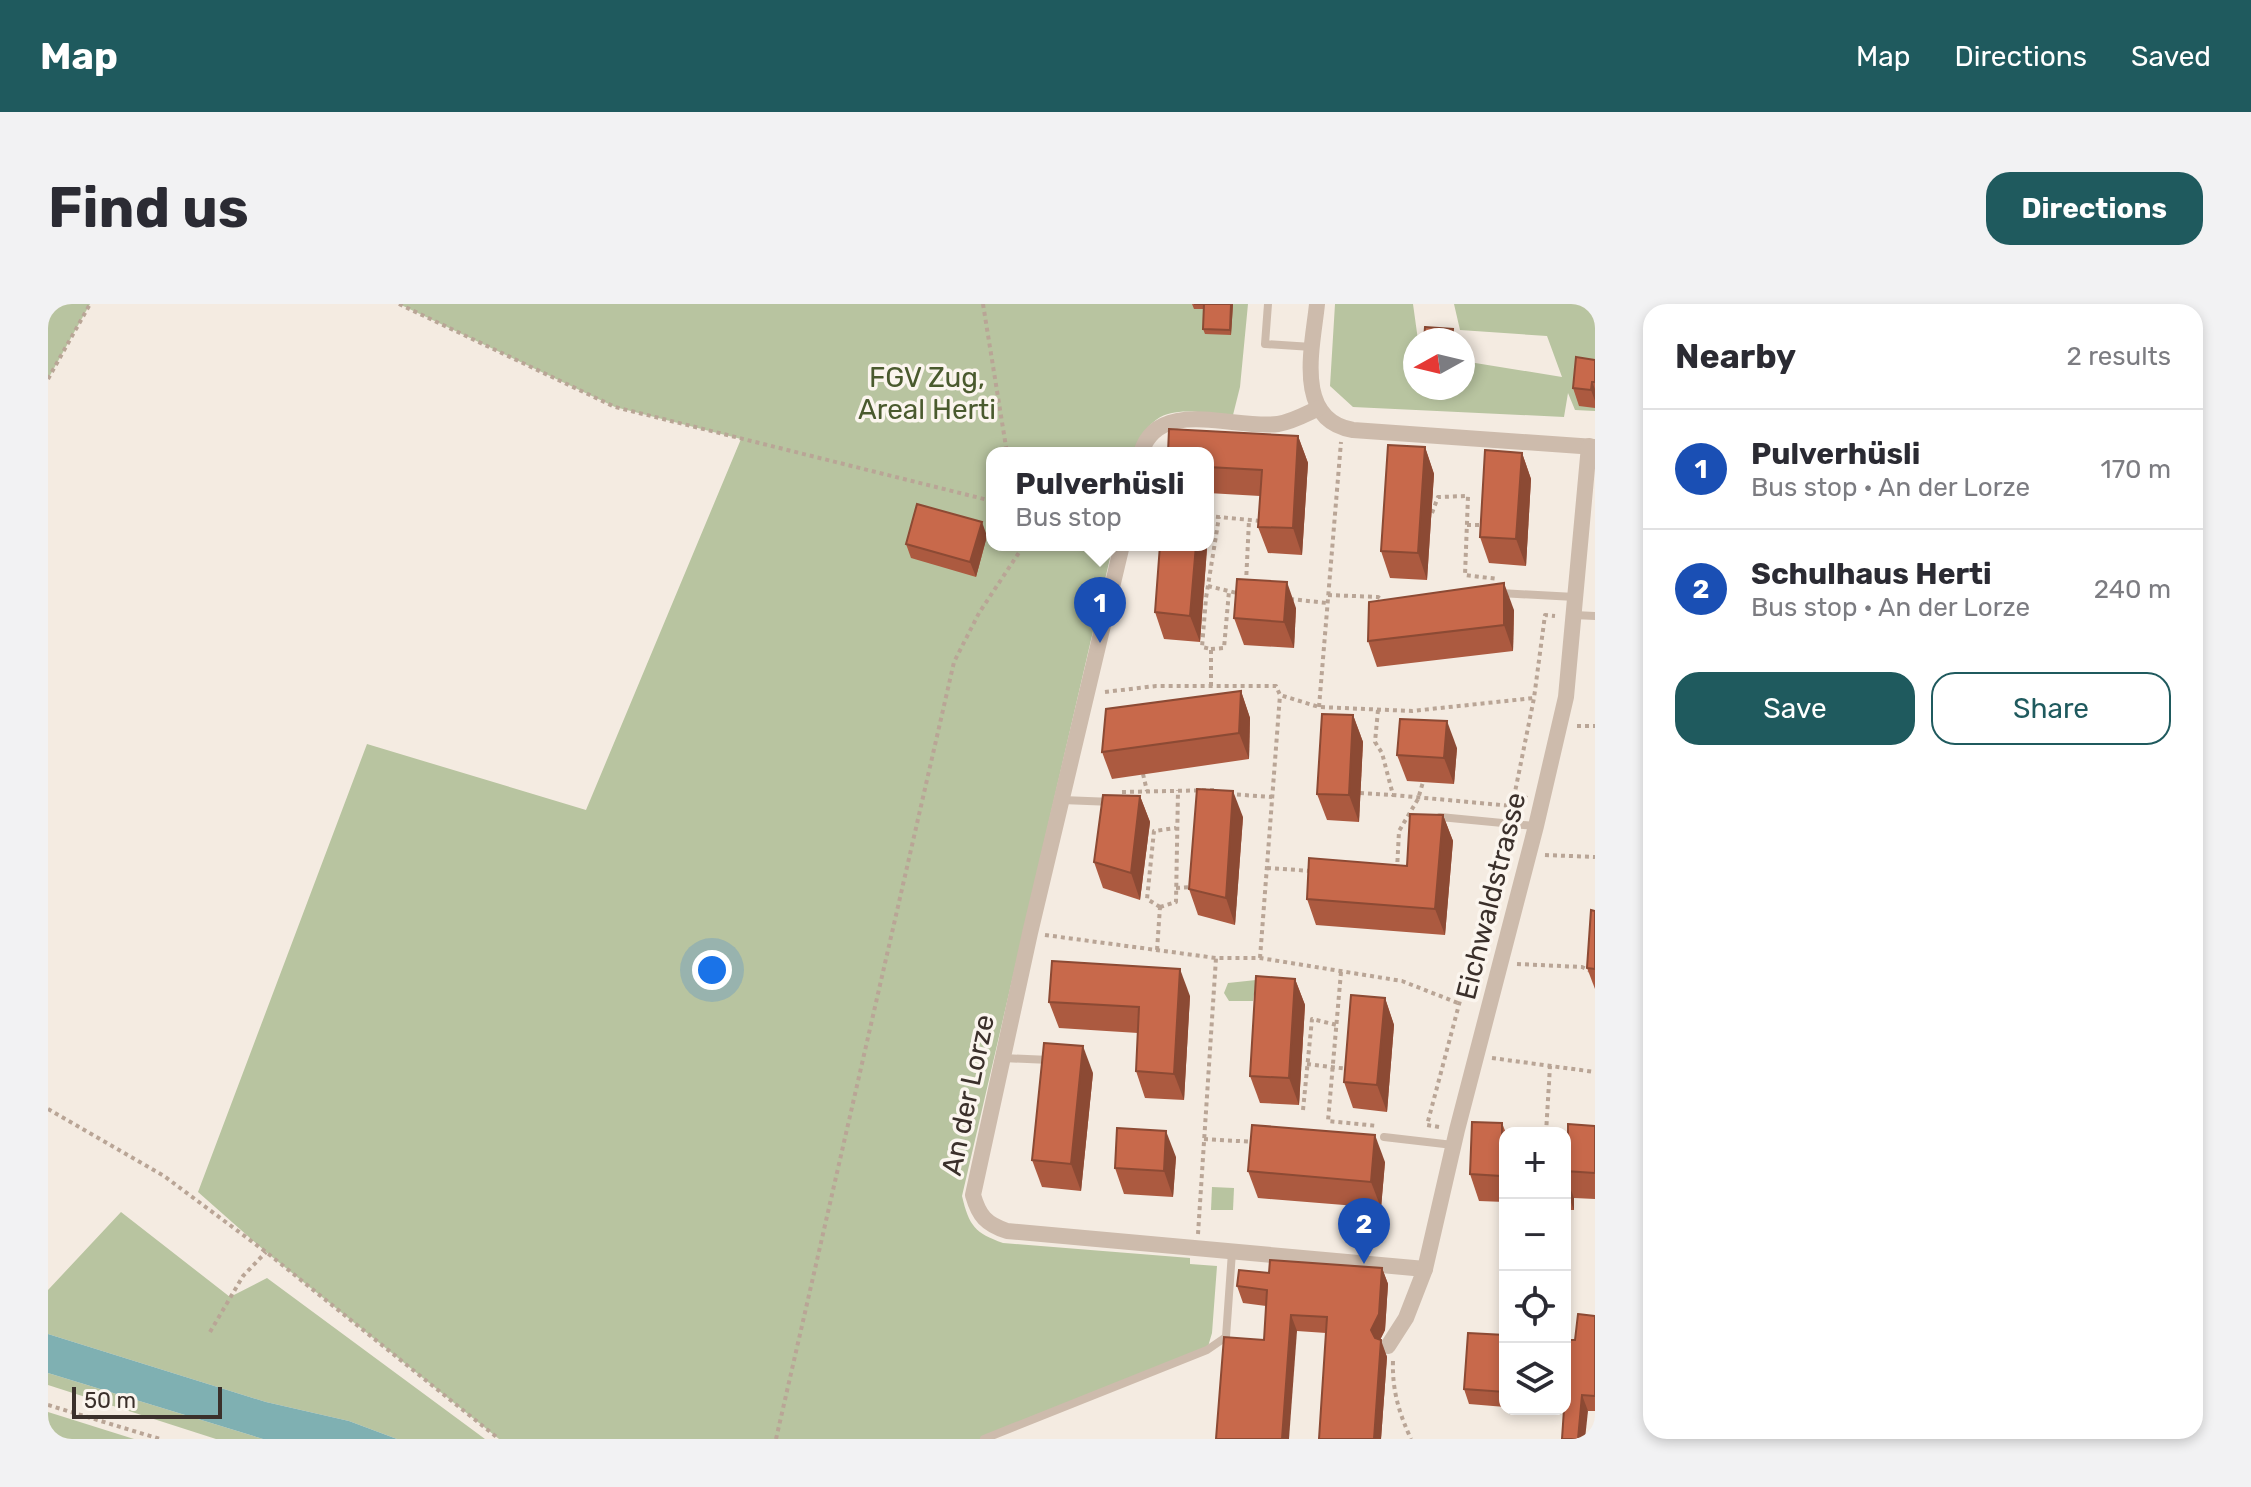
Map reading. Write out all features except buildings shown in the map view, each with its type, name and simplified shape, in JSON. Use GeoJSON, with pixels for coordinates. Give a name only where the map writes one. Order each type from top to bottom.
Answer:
{"type":"FeatureCollection","features":[{"type":"Feature","properties":{"kind":"street"},"geometry":{"type":"LineString","coordinates":[[1317,304],[1310,384],[1319,408],[1329,420],[1344,428],[1592,446]]}},
{"type":"Feature","properties":{"kind":"street"},"geometry":{"type":"LineString","coordinates":[[1144,447],[1153,431],[1167,422],[1280,424],[1319,408]]}},
{"type":"Feature","properties":{"kind":"street","name":"Eichwaldstrasse"},"geometry":{"type":"LineString","coordinates":[[1391,1343],[1406,1318],[1425,1269],[1450,1136],[1529,825],[1566,697],[1568,616],[1575,597],[1592,446]]}},
{"type":"Feature","properties":{"kind":"street","name":"An der Lorze"},"geometry":{"type":"LineString","coordinates":[[1121,551],[1030,933],[973,1195],[978,1213],[991,1225],[1007,1231],[1425,1269]]}},
{"type":"Feature","properties":{"kind":"lane"},"geometry":{"type":"LineString","coordinates":[[1268,304],[1265,344],[1313,347]]}},
{"type":"Feature","properties":{"kind":"lane"},"geometry":{"type":"LineString","coordinates":[[1487,593],[1575,597]]}},
{"type":"Feature","properties":{"kind":"lane"},"geometry":{"type":"LineString","coordinates":[[1568,616],[1595,616]]}},
{"type":"Feature","properties":{"kind":"lane"},"geometry":{"type":"LineString","coordinates":[[1062,800],[1126,803]]}},
{"type":"Feature","properties":{"kind":"lane"},"geometry":{"type":"LineString","coordinates":[[1440,817],[1529,825]]}},
{"type":"Feature","properties":{"kind":"lane"},"geometry":{"type":"LineString","coordinates":[[1003,1058],[1064,1060]]}},
{"type":"Feature","properties":{"kind":"lane"},"geometry":{"type":"LineString","coordinates":[[1384,1137],[1450,1136]]}},
{"type":"Feature","properties":{"kind":"lane"},"geometry":{"type":"LineString","coordinates":[[984,1439],[1207,1350],[1226,1337],[1232,1252]]}},
{"type":"Feature","properties":{"kind":"path"},"geometry":{"type":"LineString","coordinates":[[48,379],[90,304]]}},
{"type":"Feature","properties":{"kind":"path"},"geometry":{"type":"LineString","coordinates":[[399,304],[615,407],[986,500]]}},
{"type":"Feature","properties":{"kind":"path"},"geometry":{"type":"LineString","coordinates":[[983,304],[1006,447]]}},
{"type":"Feature","properties":{"kind":"path"},"geometry":{"type":"LineString","coordinates":[[1319,707],[1339,451],[1344,428]]}},
{"type":"Feature","properties":{"kind":"path"},"geometry":{"type":"LineString","coordinates":[[1432,513],[1438,497],[1468,496],[1465,575],[1507,580]]}},
{"type":"Feature","properties":{"kind":"path"},"geometry":{"type":"LineString","coordinates":[[1214,517],[1270,521]]}},
{"type":"Feature","properties":{"kind":"path"},"geometry":{"type":"LineString","coordinates":[[1214,551],[1219,517]]}},
{"type":"Feature","properties":{"kind":"path"},"geometry":{"type":"LineString","coordinates":[[1208,586],[1245,595],[1249,520]]}},
{"type":"Feature","properties":{"kind":"path"},"geometry":{"type":"LineString","coordinates":[[1467,525],[1492,525]]}},
{"type":"Feature","properties":{"kind":"path"},"geometry":{"type":"LineString","coordinates":[[776,1439],[954,662],[979,613],[1020,551]]}},
{"type":"Feature","properties":{"kind":"path"},"geometry":{"type":"LineString","coordinates":[[1214,551],[1205,598],[1202,647],[1224,648],[1229,591]]}},
{"type":"Feature","properties":{"kind":"path"},"geometry":{"type":"LineString","coordinates":[[1328,595],[1378,597],[1398,609]]}},
{"type":"Feature","properties":{"kind":"path"},"geometry":{"type":"LineString","coordinates":[[1286,599],[1327,603]]}},
{"type":"Feature","properties":{"kind":"path"},"geometry":{"type":"LineString","coordinates":[[1450,1136],[1427,1125],[1500,850],[1515,849],[1529,825],[1525,807],[1527,798],[1515,792],[1534,698],[1545,615],[1568,616]]}},
{"type":"Feature","properties":{"kind":"path"},"geometry":{"type":"LineString","coordinates":[[1211,649],[1211,686]]}},
{"type":"Feature","properties":{"kind":"path"},"geometry":{"type":"LineString","coordinates":[[1087,695],[1156,686],[1276,686],[1280,695],[1260,958]]}},
{"type":"Feature","properties":{"kind":"path"},"geometry":{"type":"LineString","coordinates":[[1280,695],[1319,707],[1412,711],[1534,698]]}},
{"type":"Feature","properties":{"kind":"path"},"geometry":{"type":"LineString","coordinates":[[1378,709],[1375,742],[1382,753],[1393,795]]}},
{"type":"Feature","properties":{"kind":"path"},"geometry":{"type":"LineString","coordinates":[[1571,726],[1595,726]]}},
{"type":"Feature","properties":{"kind":"path"},"geometry":{"type":"LineString","coordinates":[[1143,774],[1147,791]]}},
{"type":"Feature","properties":{"kind":"path"},"geometry":{"type":"LineString","coordinates":[[1396,879],[1399,831],[1418,799],[1423,782]]}},
{"type":"Feature","properties":{"kind":"path"},"geometry":{"type":"LineString","coordinates":[[1120,792],[1212,789],[1228,794],[1272,797]]}},
{"type":"Feature","properties":{"kind":"path"},"geometry":{"type":"LineString","coordinates":[[1177,828],[1154,831],[1148,863],[1147,899],[1160,907],[1176,902],[1178,790]]}},
{"type":"Feature","properties":{"kind":"path"},"geometry":{"type":"LineString","coordinates":[[1360,793],[1525,807]]}},
{"type":"Feature","properties":{"kind":"path"},"geometry":{"type":"LineString","coordinates":[[1539,854],[1595,857]]}},
{"type":"Feature","properties":{"kind":"path"},"geometry":{"type":"LineString","coordinates":[[1267,868],[1319,871]]}},
{"type":"Feature","properties":{"kind":"path"},"geometry":{"type":"LineString","coordinates":[[1397,870],[1407,874]]}},
{"type":"Feature","properties":{"kind":"path"},"geometry":{"type":"LineString","coordinates":[[1176,888],[1201,887]]}},
{"type":"Feature","properties":{"kind":"path"},"geometry":{"type":"LineString","coordinates":[[1157,950],[1160,907]]}},
{"type":"Feature","properties":{"kind":"path"},"geometry":{"type":"LineString","coordinates":[[1030,933],[1216,958],[1260,958],[1402,981],[1458,1003]]}},
{"type":"Feature","properties":{"kind":"path"},"geometry":{"type":"LineString","coordinates":[[1197,1248],[1216,958]]}},
{"type":"Feature","properties":{"kind":"path"},"geometry":{"type":"LineString","coordinates":[[1582,967],[1595,961]]}},
{"type":"Feature","properties":{"kind":"path"},"geometry":{"type":"LineString","coordinates":[[1511,964],[1582,967],[1595,973]]}},
{"type":"Feature","properties":{"kind":"path"},"geometry":{"type":"LineString","coordinates":[[1328,1134],[1341,972]]}},
{"type":"Feature","properties":{"kind":"path"},"geometry":{"type":"LineString","coordinates":[[1303,1110],[1306,1050],[1312,1019],[1337,1025]]}},
{"type":"Feature","properties":{"kind":"path"},"geometry":{"type":"LineString","coordinates":[[1486,1058],[1595,1072]]}},
{"type":"Feature","properties":{"kind":"path"},"geometry":{"type":"LineString","coordinates":[[1307,1064],[1357,1070]]}},
{"type":"Feature","properties":{"kind":"path"},"geometry":{"type":"LineString","coordinates":[[1546,1127],[1550,1066]]}},
{"type":"Feature","properties":{"kind":"path"},"geometry":{"type":"LineString","coordinates":[[48,1109],[164,1176],[266,1252],[499,1439]]}},
{"type":"Feature","properties":{"kind":"path"},"geometry":{"type":"LineString","coordinates":[[1328,1121],[1388,1127]]}},
{"type":"Feature","properties":{"kind":"path"},"geometry":{"type":"LineString","coordinates":[[1418,1131],[1450,1136]]}},
{"type":"Feature","properties":{"kind":"path"},"geometry":{"type":"LineString","coordinates":[[1204,1139],[1267,1143]]}},
{"type":"Feature","properties":{"kind":"path"},"geometry":{"type":"LineString","coordinates":[[210,1332],[243,1276],[266,1252]]}},
{"type":"Feature","properties":{"kind":"path"},"geometry":{"type":"LineString","coordinates":[[1391,1343],[1392,1385],[1411,1439]]}},
{"type":"Feature","properties":{"kind":"path"},"geometry":{"type":"LineString","coordinates":[[48,1405],[160,1439]]}},
{"type":"Feature","properties":{"kind":"green space"},"geometry":{"type":"Polygon","coordinates":[[[48,304],[90,304],[48,379],[48,304]]]}},
{"type":"Feature","properties":{"kind":"green space","name":"FGV Zug, Areal Herti"},"geometry":{"type":"Polygon","coordinates":[[[399,304],[1248,304],[1240,387],[1233,415],[1186,411],[1162,416],[1151,424],[1138,447],[986,447],[986,551],[1112,551],[962,1196],[967,1215],[975,1227],[1003,1243],[1190,1258],[1190,1264],[1217,1266],[1212,1333],[1207,1350],[984,1439],[499,1439],[266,1252],[198,1192],[367,744],[586,810],[741,439],[615,407],[399,304]]]}},
{"type":"Feature","properties":{"kind":"green space"},"geometry":{"type":"Polygon","coordinates":[[[1335,304],[1413,304],[1416,328],[1403,328],[1403,400],[1475,400],[1475,363],[1562,377],[1547,336],[1460,328],[1454,304],[1595,304],[1595,411],[1575,410],[1568,393],[1564,417],[1353,407],[1330,386],[1335,304]]]}},
{"type":"Feature","properties":{"kind":"green space"},"geometry":{"type":"Polygon","coordinates":[[[1256,980],[1253,1001],[1229,1001],[1224,993],[1228,983],[1256,980]]]}},
{"type":"Feature","properties":{"kind":"green space"},"geometry":{"type":"Polygon","coordinates":[[[1212,1187],[1234,1188],[1233,1210],[1211,1210],[1212,1187]]]}},
{"type":"Feature","properties":{"kind":"green space"},"geometry":{"type":"Polygon","coordinates":[[[121,1212],[230,1297],[267,1278],[485,1439],[397,1439],[349,1421],[266,1402],[48,1334],[48,1290],[121,1212]]]}},
{"type":"Feature","properties":{"kind":"green space"},"geometry":{"type":"Polygon","coordinates":[[[48,1373],[263,1439],[216,1439],[48,1385],[48,1373]]]}},
{"type":"Feature","properties":{"kind":"green space"},"geometry":{"type":"Polygon","coordinates":[[[48,1412],[134,1439],[48,1439],[48,1412]]]}},
{"type":"Feature","properties":{"kind":"water"},"geometry":{"type":"Polygon","coordinates":[[[48,1334],[266,1402],[349,1421],[397,1439],[263,1439],[48,1373],[48,1334]]]}},
{"type":"Feature","properties":{"kind":"place","name":"Pulverhüsli"},"geometry":{"type":"Point","coordinates":[1100,643]}},
{"type":"Feature","properties":{"kind":"place","name":"Schulhaus Herti"},"geometry":{"type":"Point","coordinates":[1364,1264]}}]}
